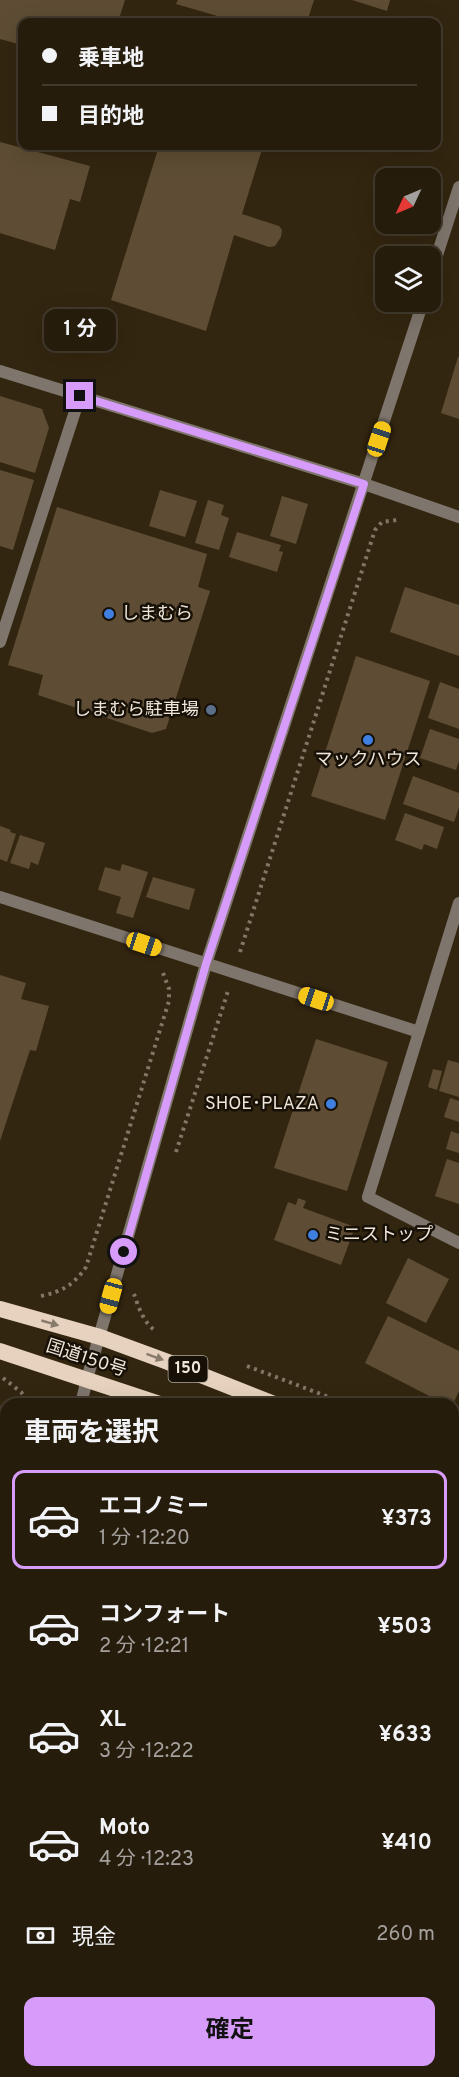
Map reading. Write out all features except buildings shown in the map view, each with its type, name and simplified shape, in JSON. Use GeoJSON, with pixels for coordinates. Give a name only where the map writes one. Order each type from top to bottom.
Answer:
{"type":"FeatureCollection","features":[{"type":"Feature","properties":{"kind":"highway","name":"国道150号"},"geometry":{"type":"LineString","coordinates":[[0,1309],[100,1337],[259,1398]]}},
{"type":"Feature","properties":{"kind":"highway","name":"国道150号"},"geometry":{"type":"LineString","coordinates":[[0,1351],[142,1398]]}},
{"type":"Feature","properties":{"kind":"street"},"geometry":{"type":"LineString","coordinates":[[440,246],[459,187]]}},
{"type":"Feature","properties":{"kind":"street"},"geometry":{"type":"LineString","coordinates":[[82,1398],[206,964],[420,312]]}},
{"type":"Feature","properties":{"kind":"street"},"geometry":{"type":"LineString","coordinates":[[0,371],[364,484],[459,517]]}},
{"type":"Feature","properties":{"kind":"street"},"geometry":{"type":"LineString","coordinates":[[0,642],[80,396]]}},
{"type":"Feature","properties":{"kind":"street"},"geometry":{"type":"LineString","coordinates":[[0,897],[419,1032]]}},
{"type":"Feature","properties":{"kind":"street"},"geometry":{"type":"LineString","coordinates":[[459,903],[368,1197],[459,1243]]}},
{"type":"Feature","properties":{"kind":"path"},"geometry":{"type":"LineString","coordinates":[[36,1297],[65,1289],[78,1279],[86,1267],[169,1001],[166,975],[159,969]]}},
{"type":"Feature","properties":{"kind":"path"},"geometry":{"type":"LineString","coordinates":[[0,1377],[10,1382],[25,1398]]}},
{"type":"Feature","properties":{"kind":"place","name":"しまむら"},"geometry":{"type":"Point","coordinates":[109,614]}},
{"type":"Feature","properties":{"kind":"place","name":"しまむら駐車場"},"geometry":{"type":"Point","coordinates":[211,710]}},
{"type":"Feature","properties":{"kind":"place","name":"マックハウス"},"geometry":{"type":"Point","coordinates":[368,740]}},
{"type":"Feature","properties":{"kind":"place","name":"SHOE･PLAZA"},"geometry":{"type":"Point","coordinates":[331,1104]}},
{"type":"Feature","properties":{"kind":"place","name":"ミニストップ"},"geometry":{"type":"Point","coordinates":[313,1235]}},
{"type":"Feature","properties":{"kind":"route"},"geometry":{"type":"LineString","coordinates":[[80,396],[364,484],[206,964],[124,1252]]}}]}
